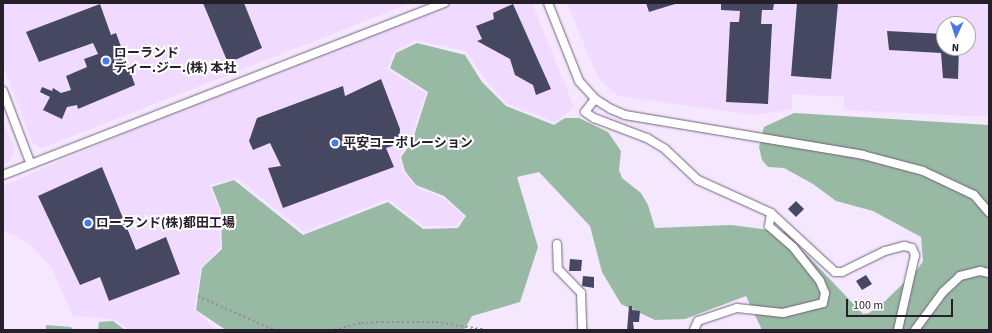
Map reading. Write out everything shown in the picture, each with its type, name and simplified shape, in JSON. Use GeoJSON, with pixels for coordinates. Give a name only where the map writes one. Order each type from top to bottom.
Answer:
{"type":"FeatureCollection","features":[{"type":"Feature","properties":{"kind":"street"},"geometry":{"type":"LineString","coordinates":[[3,174],[30,162],[445,3]]}},
{"type":"Feature","properties":{"kind":"street"},"geometry":{"type":"LineString","coordinates":[[548,3],[579,81],[595,99],[625,115],[863,155],[923,171],[974,195],[989,212]]}},
{"type":"Feature","properties":{"kind":"street"},"geometry":{"type":"LineString","coordinates":[[3,91],[30,162]]}},
{"type":"Feature","properties":{"kind":"street"},"geometry":{"type":"LineString","coordinates":[[595,99],[585,112],[594,118],[647,138],[665,149],[698,180],[771,213],[835,272],[842,272],[885,251],[904,246],[912,248],[914,255],[898,330]]}},
{"type":"Feature","properties":{"kind":"street"},"geometry":{"type":"LineString","coordinates":[[694,330],[698,321],[737,308],[783,313],[823,303],[825,292],[820,281],[793,247],[772,230],[770,226],[771,213]]}},
{"type":"Feature","properties":{"kind":"street"},"geometry":{"type":"LineString","coordinates":[[557,244],[558,269],[581,293],[582,330]]}},
{"type":"Feature","properties":{"kind":"street"},"geometry":{"type":"LineString","coordinates":[[915,330],[942,292],[960,276],[980,271],[989,273]]}},
{"type":"Feature","properties":{"kind":"path"},"geometry":{"type":"LineString","coordinates":[[198,296],[274,330]]}},
{"type":"Feature","properties":{"kind":"path"},"geometry":{"type":"LineString","coordinates":[[334,330],[361,323],[436,322],[486,330]]}},
{"type":"Feature","properties":{"kind":"shaded area"},"geometry":{"type":"Polygon","coordinates":[[[3,3],[411,3],[42,148],[33,144],[3,65],[3,3]]]}},
{"type":"Feature","properties":{"kind":"shaded area"},"geometry":{"type":"Polygon","coordinates":[[[456,3],[532,3],[574,107],[555,122],[507,104],[485,79],[466,51],[415,40],[394,52],[387,69],[426,93],[410,141],[399,157],[403,171],[415,187],[443,198],[464,216],[456,226],[424,226],[388,199],[304,232],[237,178],[209,185],[219,210],[221,247],[201,268],[194,309],[216,330],[129,330],[114,319],[73,316],[52,268],[30,244],[3,230],[3,186],[210,96],[456,3]]]}},
{"type":"Feature","properties":{"kind":"shaded area"},"geometry":{"type":"Polygon","coordinates":[[[567,3],[989,3],[989,117],[844,110],[844,97],[792,94],[792,109],[755,115],[618,96],[598,78],[567,3]]]}},
{"type":"Feature","properties":{"kind":"shaded area"},"geometry":{"type":"Polygon","coordinates":[[[3,121],[15,150],[9,162],[3,165],[3,121]]]}},
{"type":"Feature","properties":{"kind":"green space"},"geometry":{"type":"Polygon","coordinates":[[[417,43],[465,55],[482,82],[506,106],[554,125],[565,118],[579,118],[608,132],[621,151],[619,170],[622,178],[641,193],[648,205],[655,228],[731,225],[785,232],[863,314],[869,313],[882,304],[917,270],[923,261],[921,237],[873,211],[836,201],[813,184],[784,168],[768,167],[762,160],[759,147],[764,127],[794,113],[989,125],[989,330],[762,330],[746,296],[685,319],[655,320],[621,304],[602,272],[590,226],[539,172],[517,177],[538,247],[520,302],[472,316],[464,330],[226,330],[196,310],[202,268],[222,249],[221,210],[212,187],[234,180],[303,235],[388,202],[423,229],[458,228],[466,216],[444,196],[416,185],[405,171],[401,157],[412,142],[428,92],[390,68],[396,53],[417,43]]]}},
{"type":"Feature","properties":{"kind":"green space"},"geometry":{"type":"Polygon","coordinates":[[[113,321],[125,330],[98,330],[99,322],[113,321]]]}},
{"type":"Feature","properties":{"kind":"green space"},"geometry":{"type":"Polygon","coordinates":[[[46,325],[71,327],[73,330],[46,330],[46,325]]]}},
{"type":"Feature","properties":{"kind":"building"},"geometry":{"type":"Polygon","coordinates":[[[203,3],[244,3],[262,48],[228,63],[203,3]]]}},
{"type":"Feature","properties":{"kind":"building"},"geometry":{"type":"Polygon","coordinates":[[[646,3],[675,3],[675,4],[649,12],[646,3]]]}},
{"type":"Feature","properties":{"kind":"building"},"geometry":{"type":"Polygon","coordinates":[[[721,3],[774,3],[773,10],[762,10],[761,24],[772,24],[768,104],[726,102],[730,22],[739,22],[740,11],[721,10],[721,3]]]}},
{"type":"Feature","properties":{"kind":"building"},"geometry":{"type":"Polygon","coordinates":[[[797,3],[838,3],[831,79],[791,76],[797,3]]]}},
{"type":"Feature","properties":{"kind":"building","name":"ローランド ディー.ジー.(株) 本社"},"geometry":{"type":"Polygon","coordinates":[[[100,4],[111,35],[116,33],[135,85],[78,109],[77,105],[67,107],[62,119],[43,110],[50,97],[40,92],[42,87],[52,91],[53,88],[61,93],[71,90],[66,76],[87,67],[84,59],[98,54],[93,43],[39,62],[26,32],[100,4]]]}},
{"type":"Feature","properties":{"kind":"building"},"geometry":{"type":"Polygon","coordinates":[[[513,4],[551,89],[536,95],[533,85],[515,75],[510,59],[477,41],[482,39],[476,26],[494,19],[493,13],[513,4]]]}},
{"type":"Feature","properties":{"kind":"building"},"geometry":{"type":"Polygon","coordinates":[[[887,31],[936,34],[936,53],[889,50],[887,31]]]}},
{"type":"Feature","properties":{"kind":"building"},"geometry":{"type":"Polygon","coordinates":[[[941,56],[959,56],[958,79],[943,78],[941,56]]]}},
{"type":"Feature","properties":{"kind":"building","name":"平安コーポレーション"},"geometry":{"type":"Polygon","coordinates":[[[381,79],[400,129],[399,144],[386,148],[394,167],[283,208],[268,168],[281,166],[270,143],[253,150],[249,141],[257,118],[343,86],[345,96],[381,79]]]}},
{"type":"Feature","properties":{"kind":"building","name":"ローランド(株)都田工場"},"geometry":{"type":"Polygon","coordinates":[[[102,167],[136,250],[166,237],[180,274],[109,301],[100,277],[80,285],[38,196],[102,167]]]}},
{"type":"Feature","properties":{"kind":"building"},"geometry":{"type":"Polygon","coordinates":[[[796,201],[804,209],[796,217],[788,209],[796,201]]]}},
{"type":"Feature","properties":{"kind":"building"},"geometry":{"type":"Polygon","coordinates":[[[570,259],[582,260],[581,271],[569,271],[570,259]]]}},
{"type":"Feature","properties":{"kind":"building"},"geometry":{"type":"Polygon","coordinates":[[[866,275],[872,284],[862,290],[856,281],[866,275]]]}},
{"type":"Feature","properties":{"kind":"building"},"geometry":{"type":"Polygon","coordinates":[[[583,276],[594,277],[594,288],[582,286],[583,276]]]}},
{"type":"Feature","properties":{"kind":"building"},"geometry":{"type":"Polygon","coordinates":[[[629,306],[632,306],[632,310],[640,311],[639,322],[633,322],[634,330],[627,330],[629,306]]]}},
{"type":"Feature","properties":{"kind":"place","name":"ローランド ディー.ジー.(株) 本社"},"geometry":{"type":"Point","coordinates":[106,61]}},
{"type":"Feature","properties":{"kind":"place","name":"平安コーポレーション"},"geometry":{"type":"Point","coordinates":[335,143]}},
{"type":"Feature","properties":{"kind":"place","name":"ローランド(株)都田工場"},"geometry":{"type":"Point","coordinates":[88,223]}}]}
